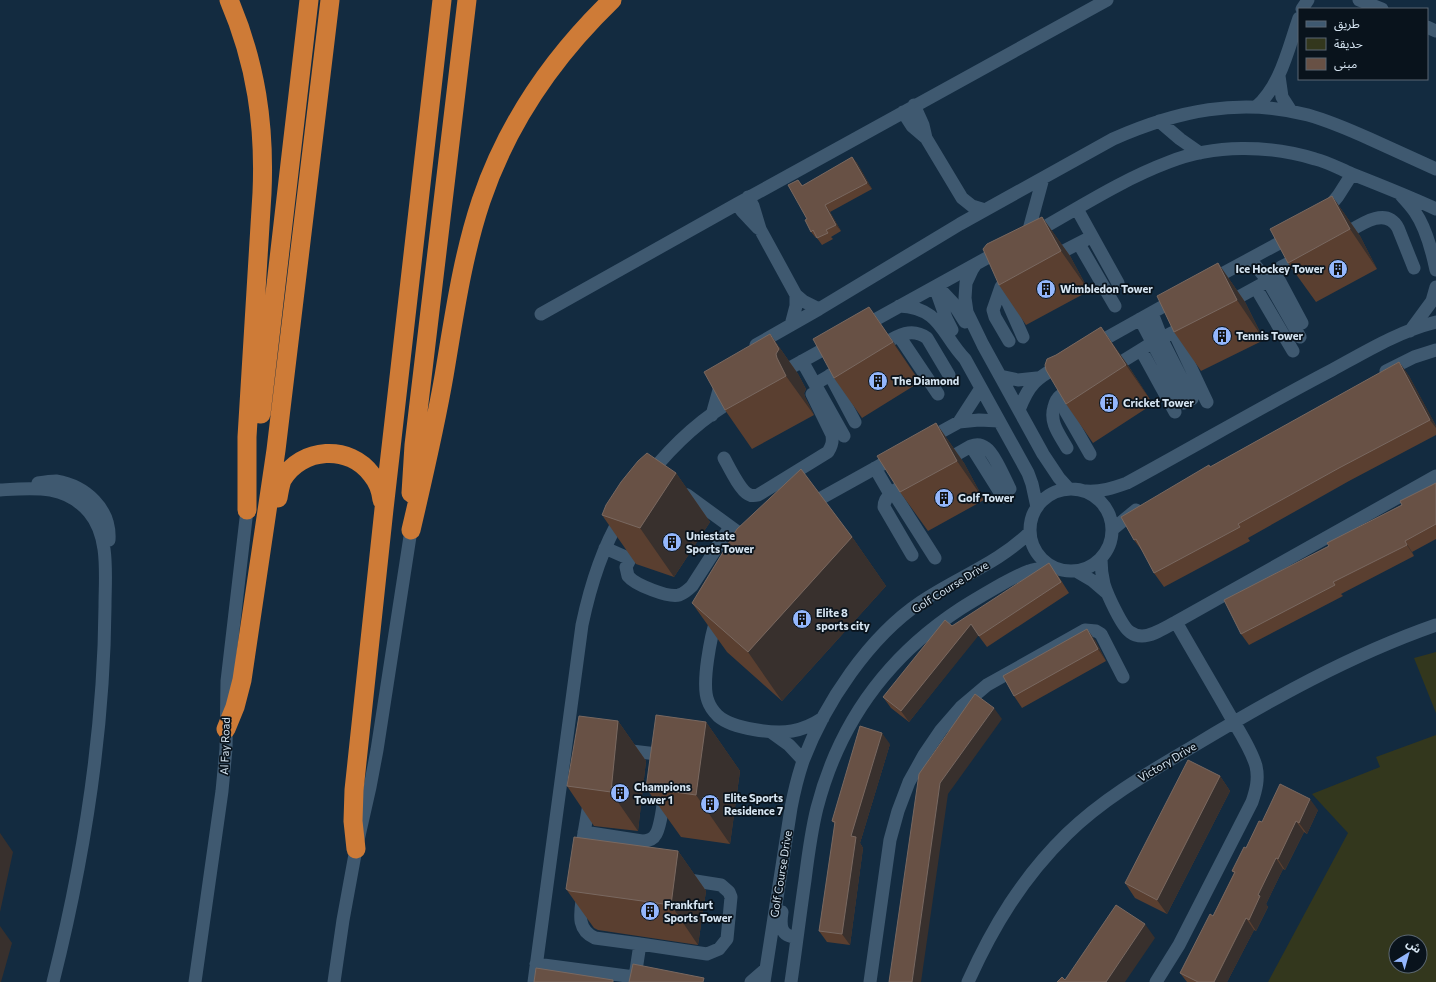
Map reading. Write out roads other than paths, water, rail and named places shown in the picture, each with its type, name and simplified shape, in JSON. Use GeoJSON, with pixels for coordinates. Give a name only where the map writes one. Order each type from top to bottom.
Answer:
{"type":"FeatureCollection","features":[{"type":"Feature","properties":{"kind":"highway"},"geometry":{"type":"LineString","coordinates":[[229,0],[246,42],[253,71],[259,102],[262,154],[262,201],[247,437],[247,510]]}},
{"type":"Feature","properties":{"kind":"highway"},"geometry":{"type":"LineString","coordinates":[[247,510],[257,452],[310,0]]}},
{"type":"Feature","properties":{"kind":"highway"},"geometry":{"type":"LineString","coordinates":[[226,728],[239,693],[277,442],[330,0]]}},
{"type":"Feature","properties":{"kind":"highway"},"geometry":{"type":"LineString","coordinates":[[356,849],[353,828],[353,806],[384,510],[442,0]]}},
{"type":"Feature","properties":{"kind":"highway"},"geometry":{"type":"LineString","coordinates":[[411,530],[414,445],[467,0]]}},
{"type":"Feature","properties":{"kind":"highway"},"geometry":{"type":"LineString","coordinates":[[411,530],[438,405],[465,255],[481,200],[503,147],[532,96],[569,46],[612,0]]}},
{"type":"Feature","properties":{"kind":"highway"},"geometry":{"type":"LineString","coordinates":[[261,553],[273,522],[282,482],[293,467],[308,457],[325,453],[334,453],[348,456],[360,462],[373,475],[381,491],[384,510]]}},
{"type":"Feature","properties":{"kind":"street"},"geometry":{"type":"LineString","coordinates":[[541,314],[908,108],[1107,0]]}},
{"type":"Feature","properties":{"kind":"street"},"geometry":{"type":"LineString","coordinates":[[1359,0],[1379,8]]}},
{"type":"Feature","properties":{"kind":"street"},"geometry":{"type":"LineString","coordinates":[[1256,107],[1268,95],[1279,76],[1298,21]]}},
{"type":"Feature","properties":{"kind":"street"},"geometry":{"type":"LineString","coordinates":[[1279,76],[1282,97],[1292,112]]}},
{"type":"Feature","properties":{"kind":"street"},"geometry":{"type":"LineString","coordinates":[[745,351],[820,309],[960,224],[1113,139],[1136,129],[1183,114],[1208,109],[1256,107],[1308,115],[1334,124],[1436,169]]}},
{"type":"Feature","properties":{"kind":"street"},"geometry":{"type":"LineString","coordinates":[[908,108],[922,121],[926,138],[962,198],[972,206],[985,210]]}},
{"type":"Feature","properties":{"kind":"street"},"geometry":{"type":"LineString","coordinates":[[1159,121],[1180,139],[1200,153]]}},
{"type":"Feature","properties":{"kind":"street"},"geometry":{"type":"LineString","coordinates":[[770,379],[899,306],[1140,174],[1171,161],[1200,153],[1238,148],[1278,150],[1316,159],[1397,191],[1436,209]]}},
{"type":"Feature","properties":{"kind":"street"},"geometry":{"type":"LineString","coordinates":[[1201,286],[1310,225],[1331,205],[1352,174]]}},
{"type":"Feature","properties":{"kind":"street"},"geometry":{"type":"LineString","coordinates":[[1027,236],[1043,178]]}},
{"type":"Feature","properties":{"kind":"street"},"geometry":{"type":"LineString","coordinates":[[1397,191],[1412,207],[1419,218],[1436,270]]}},
{"type":"Feature","properties":{"kind":"street"},"geometry":{"type":"LineString","coordinates":[[960,224],[962,198]]}},
{"type":"Feature","properties":{"kind":"street"},"geometry":{"type":"LineString","coordinates":[[743,200],[753,206],[760,229],[796,295],[803,301],[820,309]]}},
{"type":"Feature","properties":{"kind":"street"},"geometry":{"type":"LineString","coordinates":[[1076,209],[1118,283]]}},
{"type":"Feature","properties":{"kind":"street"},"geometry":{"type":"LineString","coordinates":[[1302,322],[1276,273],[1281,266],[1322,247],[1376,218],[1387,218],[1395,223],[1414,268]]}},
{"type":"Feature","properties":{"kind":"street"},"geometry":{"type":"LineString","coordinates":[[1038,264],[1091,237]]}},
{"type":"Feature","properties":{"kind":"street"},"geometry":{"type":"LineString","coordinates":[[1079,244],[1114,306]]}},
{"type":"Feature","properties":{"kind":"street"},"geometry":{"type":"LineString","coordinates":[[1250,259],[1268,282],[1300,337]]}},
{"type":"Feature","properties":{"kind":"street"},"geometry":{"type":"LineString","coordinates":[[976,264],[966,283],[964,298],[967,312],[983,345],[1043,454],[1059,478],[1069,489]]}},
{"type":"Feature","properties":{"kind":"street"},"geometry":{"type":"LineString","coordinates":[[1008,341],[993,314],[994,307],[1001,288],[1006,280],[1024,271]]}},
{"type":"Feature","properties":{"kind":"street"},"geometry":{"type":"LineString","coordinates":[[1215,310],[1268,282]]}},
{"type":"Feature","properties":{"kind":"street"},"geometry":{"type":"LineString","coordinates":[[936,286],[953,303],[973,336],[983,345]]}},
{"type":"Feature","properties":{"kind":"street"},"geometry":{"type":"LineString","coordinates":[[936,286],[946,318],[961,346],[965,359],[1028,473],[1037,507]]}},
{"type":"Feature","properties":{"kind":"street"},"geometry":{"type":"LineString","coordinates":[[1410,331],[1432,301],[1436,287]]}},
{"type":"Feature","properties":{"kind":"street"},"geometry":{"type":"LineString","coordinates":[[1001,288],[1024,337]]}},
{"type":"Feature","properties":{"kind":"street"},"geometry":{"type":"LineString","coordinates":[[1256,288],[1293,350]]}},
{"type":"Feature","properties":{"kind":"street"},"geometry":{"type":"LineString","coordinates":[[1085,350],[1187,293]]}},
{"type":"Feature","properties":{"kind":"street"},"geometry":{"type":"LineString","coordinates":[[791,325],[796,306],[796,295]]}},
{"type":"Feature","properties":{"kind":"street"},"geometry":{"type":"LineString","coordinates":[[899,306],[917,308],[933,317],[940,324],[956,349],[965,359]]}},
{"type":"Feature","properties":{"kind":"street"},"geometry":{"type":"LineString","coordinates":[[1152,312],[1188,401]]}},
{"type":"Feature","properties":{"kind":"street"},"geometry":{"type":"LineString","coordinates":[[1102,374],[1141,350],[1201,317]]}},
{"type":"Feature","properties":{"kind":"street"},"geometry":{"type":"LineString","coordinates":[[1140,319],[1163,338],[1207,402]]}},
{"type":"Feature","properties":{"kind":"street"},"geometry":{"type":"LineString","coordinates":[[1086,491],[1096,497],[1105,506],[1110,517],[1113,529],[1110,544],[1101,559],[1087,569],[1064,571],[1053,567],[1044,561],[1037,553],[1032,543],[1030,532],[1030,523],[1037,507],[1051,494],[1069,489],[1098,492],[1109,490],[1127,483],[1265,405],[1384,342],[1436,322]]}},
{"type":"Feature","properties":{"kind":"street"},"geometry":{"type":"LineString","coordinates":[[814,389],[830,375],[899,336],[910,332],[927,338],[949,375]]}},
{"type":"Feature","properties":{"kind":"street"},"geometry":{"type":"LineString","coordinates":[[899,336],[938,394]]}},
{"type":"Feature","properties":{"kind":"street"},"geometry":{"type":"LineString","coordinates":[[1141,350],[1175,412]]}},
{"type":"Feature","properties":{"kind":"street"},"geometry":{"type":"LineString","coordinates":[[1375,376],[1414,357],[1436,350]]}},
{"type":"Feature","properties":{"kind":"street"},"geometry":{"type":"LineString","coordinates":[[1019,410],[1026,393],[1037,378],[1071,358]]}},
{"type":"Feature","properties":{"kind":"street"},"geometry":{"type":"LineString","coordinates":[[724,458],[743,490],[749,495],[758,495],[828,452],[833,441],[832,435],[802,361]]}},
{"type":"Feature","properties":{"kind":"street"},"geometry":{"type":"LineString","coordinates":[[712,415],[726,369]]}},
{"type":"Feature","properties":{"kind":"street"},"geometry":{"type":"LineString","coordinates":[[830,375],[855,422]]}},
{"type":"Feature","properties":{"kind":"street"},"geometry":{"type":"LineString","coordinates":[[1000,376],[1018,380],[1037,378]]}},
{"type":"Feature","properties":{"kind":"street"},"geometry":{"type":"LineString","coordinates":[[1067,448],[1054,424],[1052,417],[1057,398],[1089,382]]}},
{"type":"Feature","properties":{"kind":"street"},"geometry":{"type":"LineString","coordinates":[[959,422],[981,388]]}},
{"type":"Feature","properties":{"kind":"street"},"geometry":{"type":"LineString","coordinates":[[814,389],[844,436]]}},
{"type":"Feature","properties":{"kind":"street"},"geometry":{"type":"LineString","coordinates":[[1067,393],[1065,404],[1066,412],[1090,454]]}},
{"type":"Feature","properties":{"kind":"street"},"geometry":{"type":"LineString","coordinates":[[642,485],[666,454],[687,434],[712,415],[745,394]]}},
{"type":"Feature","properties":{"kind":"street"},"geometry":{"type":"LineString","coordinates":[[798,509],[959,422],[979,420],[999,421]]}},
{"type":"Feature","properties":{"kind":"street"},"geometry":{"type":"LineString","coordinates":[[934,468],[971,446],[979,445],[987,448],[1006,493]]}},
{"type":"Feature","properties":{"kind":"street"},"geometry":{"type":"LineString","coordinates":[[875,468],[935,558]]}},
{"type":"Feature","properties":{"kind":"street"},"geometry":{"type":"LineString","coordinates":[[912,555],[884,507],[884,502],[892,493],[920,476]]}},
{"type":"Feature","properties":{"kind":"street"},"geometry":{"type":"LineString","coordinates":[[1101,559],[1103,577],[1108,594],[1125,627],[1136,635],[1150,635],[1176,622],[1436,476]]}},
{"type":"Feature","properties":{"kind":"street"},"geometry":{"type":"LineString","coordinates":[[784,479],[790,491]]}},
{"type":"Feature","properties":{"kind":"street"},"geometry":{"type":"LineString","coordinates":[[0,490],[23,488],[38,483],[54,481],[70,484],[85,491],[97,502],[105,516],[110,532],[109,548],[105,564],[105,642],[97,744],[83,845],[53,982]]}},
{"type":"Feature","properties":{"kind":"street"},"geometry":{"type":"LineString","coordinates":[[669,502],[676,494],[684,493],[758,547]]}},
{"type":"Feature","properties":{"kind":"street"},"geometry":{"type":"LineString","coordinates":[[1113,529],[1125,518],[1148,504]]}},
{"type":"Feature","properties":{"kind":"street"},"geometry":{"type":"LineString","coordinates":[[534,982],[582,625],[589,592],[605,548],[615,527],[628,506]]}},
{"type":"Feature","properties":{"kind":"street","name":"Al Fay Road"},"geometry":{"type":"LineString","coordinates":[[194,982],[222,791],[227,681],[247,510]]}},
{"type":"Feature","properties":{"kind":"street"},"geometry":{"type":"LineString","coordinates":[[647,531],[626,566],[626,572],[631,580],[669,595],[679,595],[692,586],[730,527]]}},
{"type":"Feature","properties":{"kind":"street"},"geometry":{"type":"LineString","coordinates":[[334,982],[343,920],[356,849],[377,750],[411,530]]}},
{"type":"Feature","properties":{"kind":"street","name":"Golf Course Drive"},"geometry":{"type":"LineString","coordinates":[[765,976],[791,808],[797,781],[803,760],[838,691],[855,666],[896,622],[920,603],[1012,548],[1030,532]]}},
{"type":"Feature","properties":{"kind":"street"},"geometry":{"type":"LineString","coordinates":[[605,548],[630,559]]}},
{"type":"Feature","properties":{"kind":"street"},"geometry":{"type":"LineString","coordinates":[[791,982],[816,809],[836,751],[849,724],[864,701],[899,658],[940,622],[1018,575],[1035,569],[1053,567]]}},
{"type":"Feature","properties":{"kind":"street"},"geometry":{"type":"LineString","coordinates":[[1076,571],[1093,581],[1108,594]]}},
{"type":"Feature","properties":{"kind":"street"},"geometry":{"type":"LineString","coordinates":[[722,604],[713,629],[705,681],[707,700],[718,716],[727,722],[771,732],[799,730],[814,724],[823,718]]}},
{"type":"Feature","properties":{"kind":"street"},"geometry":{"type":"LineString","coordinates":[[1156,982],[1179,945],[1248,809],[1256,790],[1257,779],[1256,767],[1252,755],[1176,622]]}},
{"type":"Feature","properties":{"kind":"street","name":"Victory Drive"},"geometry":{"type":"LineString","coordinates":[[968,982],[985,946],[1016,892],[1040,862],[1067,834],[1096,808],[1132,783],[1234,722],[1310,680],[1357,657],[1436,625]]}},
{"type":"Feature","properties":{"kind":"street"},"geometry":{"type":"LineString","coordinates":[[870,982],[886,862],[898,810],[909,782],[924,755],[941,730],[960,707],[987,685],[1085,630],[1096,631],[1101,634],[1123,677]]}},
{"type":"Feature","properties":{"kind":"street"},"geometry":{"type":"LineString","coordinates":[[771,732],[789,745],[803,760]]}},
{"type":"Feature","properties":{"kind":"street"},"geometry":{"type":"LineString","coordinates":[[566,742],[580,744]]}},
{"type":"Feature","properties":{"kind":"street"},"geometry":{"type":"LineString","coordinates":[[584,832],[648,841],[652,839],[658,830],[668,775],[668,762],[662,755],[614,749]]}},
{"type":"Feature","properties":{"kind":"street"},"geometry":{"type":"LineString","coordinates":[[584,848],[584,832],[592,786]]}},
{"type":"Feature","properties":{"kind":"street"},"geometry":{"type":"LineString","coordinates":[[783,862],[787,874],[781,927],[788,935],[797,937]]}},
{"type":"Feature","properties":{"kind":"street"},"geometry":{"type":"LineString","coordinates":[[584,881],[581,925],[586,933],[595,938],[707,954],[713,953],[724,945],[727,939],[731,903],[729,892],[720,885],[683,879]]}},
{"type":"Feature","properties":{"kind":"street"},"geometry":{"type":"LineString","coordinates":[[635,977],[640,944]]}},
{"type":"Feature","properties":{"kind":"street"},"geometry":{"type":"LineString","coordinates":[[536,964],[672,982]]}},
{"type":"Feature","properties":{"kind":"street"},"geometry":{"type":"LineString","coordinates":[[751,982],[765,976]]}},
{"type":"Feature","properties":{"kind":"place","name":"Ice Hockey Tower"},"geometry":{"type":"Point","coordinates":[1338,269]}},
{"type":"Feature","properties":{"kind":"place","name":"Wimbledon Tower"},"geometry":{"type":"Point","coordinates":[1046,289]}},
{"type":"Feature","properties":{"kind":"place","name":"Tennis Tower"},"geometry":{"type":"Point","coordinates":[1222,336]}},
{"type":"Feature","properties":{"kind":"place","name":"The Diamond"},"geometry":{"type":"Point","coordinates":[878,381]}},
{"type":"Feature","properties":{"kind":"place","name":"Cricket Tower"},"geometry":{"type":"Point","coordinates":[1109,403]}},
{"type":"Feature","properties":{"kind":"place","name":"Golf Tower"},"geometry":{"type":"Point","coordinates":[944,498]}},
{"type":"Feature","properties":{"kind":"place","name":"Uniestate Sports Tower"},"geometry":{"type":"Point","coordinates":[672,542]}},
{"type":"Feature","properties":{"kind":"place","name":"Elite 8 sports city"},"geometry":{"type":"Point","coordinates":[802,619]}},
{"type":"Feature","properties":{"kind":"place","name":"Champions Tower 1"},"geometry":{"type":"Point","coordinates":[620,793]}},
{"type":"Feature","properties":{"kind":"place","name":"Elite Sports Residence 7"},"geometry":{"type":"Point","coordinates":[710,804]}},
{"type":"Feature","properties":{"kind":"place","name":"Frankfurt Sports Tower"},"geometry":{"type":"Point","coordinates":[650,911]}}]}
